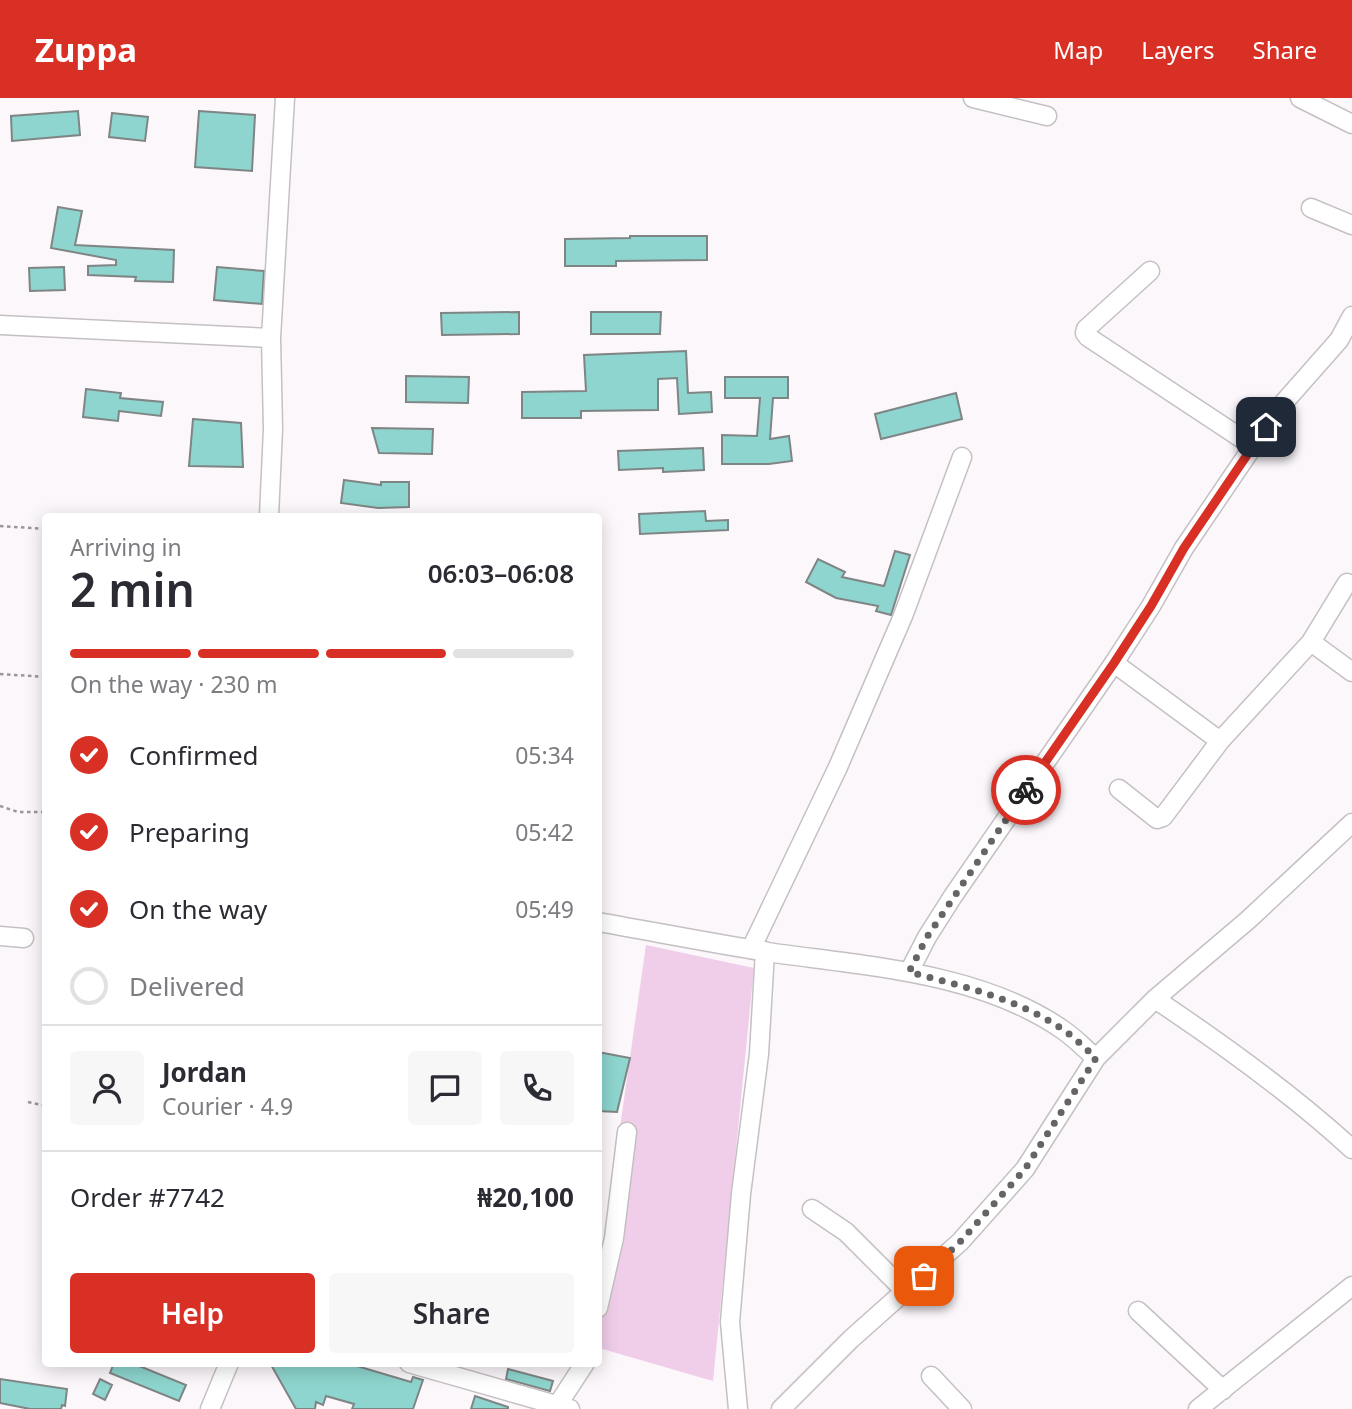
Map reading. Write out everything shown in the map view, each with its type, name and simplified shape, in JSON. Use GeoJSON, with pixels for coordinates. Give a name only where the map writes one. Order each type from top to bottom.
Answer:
{"type":"FeatureCollection","features":[{"type":"Feature","properties":{"kind":"street"},"geometry":{"type":"LineString","coordinates":[[269,513],[273,429],[271,338],[285,98]]}},
{"type":"Feature","properties":{"kind":"street"},"geometry":{"type":"LineString","coordinates":[[973,98],[1047,116]]}},
{"type":"Feature","properties":{"kind":"street"},"geometry":{"type":"LineString","coordinates":[[1300,98],[1352,124]]}},
{"type":"Feature","properties":{"kind":"street"},"geometry":{"type":"LineString","coordinates":[[1311,208],[1352,225]]}},
{"type":"Feature","properties":{"kind":"street"},"geometry":{"type":"LineString","coordinates":[[1150,271],[1085,332],[1088,337],[1253,446]]}},
{"type":"Feature","properties":{"kind":"street"},"geometry":{"type":"LineString","coordinates":[[909,972],[953,896],[1114,663],[1184,548],[1279,408],[1345,344],[1352,316]]}},
{"type":"Feature","properties":{"kind":"street"},"geometry":{"type":"LineString","coordinates":[[0,325],[271,338]]}},
{"type":"Feature","properties":{"kind":"street"},"geometry":{"type":"LineString","coordinates":[[738,1409],[730,1322],[741,1194],[760,1054],[758,950],[903,616],[962,457]]}},
{"type":"Feature","properties":{"kind":"street"},"geometry":{"type":"LineString","coordinates":[[1119,789],[1157,819],[1163,817],[1220,741],[1311,642],[1346,583]]}},
{"type":"Feature","properties":{"kind":"street"},"geometry":{"type":"LineString","coordinates":[[1311,642],[1352,672]]}},
{"type":"Feature","properties":{"kind":"street"},"geometry":{"type":"LineString","coordinates":[[1114,663],[1220,741]]}},
{"type":"Feature","properties":{"kind":"street"},"geometry":{"type":"LineString","coordinates":[[780,1409],[834,1355],[960,1242],[1025,1169],[1096,1058],[1155,999],[1248,920],[1352,823]]}},
{"type":"Feature","properties":{"kind":"street"},"geometry":{"type":"LineString","coordinates":[[602,923],[758,950],[909,972],[982,991],[1029,1010],[1064,1030],[1096,1058]]}},
{"type":"Feature","properties":{"kind":"street"},"geometry":{"type":"LineString","coordinates":[[0,936],[24,937]]}},
{"type":"Feature","properties":{"kind":"street"},"geometry":{"type":"LineString","coordinates":[[1155,999],[1229,1048],[1313,1113],[1352,1149]]}},
{"type":"Feature","properties":{"kind":"street"},"geometry":{"type":"LineString","coordinates":[[602,1290],[614,1238],[626,1132]]}},
{"type":"Feature","properties":{"kind":"street"},"geometry":{"type":"LineString","coordinates":[[812,1209],[846,1232],[906,1292]]}},
{"type":"Feature","properties":{"kind":"street"},"geometry":{"type":"LineString","coordinates":[[1198,1409],[1352,1286]]}},
{"type":"Feature","properties":{"kind":"street"},"geometry":{"type":"LineString","coordinates":[[1138,1311],[1223,1390]]}},
{"type":"Feature","properties":{"kind":"street"},"geometry":{"type":"LineString","coordinates":[[210,1409],[227,1367]]}},
{"type":"Feature","properties":{"kind":"street"},"geometry":{"type":"LineString","coordinates":[[422,1367],[560,1408],[583,1367]]}},
{"type":"Feature","properties":{"kind":"street"},"geometry":{"type":"LineString","coordinates":[[931,1376],[962,1409]]}},
{"type":"Feature","properties":{"kind":"path"},"geometry":{"type":"LineString","coordinates":[[0,526],[42,529]]}},
{"type":"Feature","properties":{"kind":"path"},"geometry":{"type":"LineString","coordinates":[[0,674],[42,677]]}},
{"type":"Feature","properties":{"kind":"path"},"geometry":{"type":"LineString","coordinates":[[0,806],[18,812],[42,812]]}},
{"type":"Feature","properties":{"kind":"path"},"geometry":{"type":"LineString","coordinates":[[28,1102],[42,1105]]}},
{"type":"Feature","properties":{"kind":"shaded area"},"geometry":{"type":"Polygon","coordinates":[[[646,945],[754,968],[713,1381],[602,1349],[602,1254],[646,945]]]}},
{"type":"Feature","properties":{"kind":"building"},"geometry":{"type":"Polygon","coordinates":[[[78,111],[80,135],[12,141],[11,116],[78,111]]]}},
{"type":"Feature","properties":{"kind":"building"},"geometry":{"type":"Polygon","coordinates":[[[199,111],[255,115],[252,171],[195,167],[199,111]]]}},
{"type":"Feature","properties":{"kind":"building"},"geometry":{"type":"Polygon","coordinates":[[[112,113],[148,117],[145,141],[109,137],[112,113]]]}},
{"type":"Feature","properties":{"kind":"building"},"geometry":{"type":"Polygon","coordinates":[[[58,207],[82,211],[75,245],[174,250],[173,282],[135,281],[136,277],[88,275],[88,266],[116,265],[116,260],[51,248],[58,207]]]}},
{"type":"Feature","properties":{"kind":"building"},"geometry":{"type":"Polygon","coordinates":[[[707,236],[707,260],[616,261],[616,266],[565,266],[565,239],[707,236]]]}},
{"type":"Feature","properties":{"kind":"building"},"geometry":{"type":"Polygon","coordinates":[[[64,267],[65,290],[30,291],[29,268],[64,267]]]}},
{"type":"Feature","properties":{"kind":"building"},"geometry":{"type":"Polygon","coordinates":[[[217,267],[264,271],[262,304],[214,300],[217,267]]]}},
{"type":"Feature","properties":{"kind":"building"},"geometry":{"type":"Polygon","coordinates":[[[519,312],[519,334],[442,335],[441,313],[519,312]]]}},
{"type":"Feature","properties":{"kind":"building"},"geometry":{"type":"Polygon","coordinates":[[[591,312],[661,312],[660,334],[591,334],[591,312]]]}},
{"type":"Feature","properties":{"kind":"building"},"geometry":{"type":"Polygon","coordinates":[[[686,351],[688,393],[711,392],[712,412],[679,414],[677,378],[658,379],[658,410],[581,411],[581,418],[522,418],[522,392],[586,391],[584,355],[686,351]]]}},
{"type":"Feature","properties":{"kind":"building"},"geometry":{"type":"Polygon","coordinates":[[[406,376],[469,377],[468,403],[406,402],[406,376]]]}},
{"type":"Feature","properties":{"kind":"building"},"geometry":{"type":"Polygon","coordinates":[[[725,377],[788,377],[788,398],[773,398],[770,439],[789,436],[792,461],[722,464],[722,435],[757,436],[760,398],[725,398],[725,377]]]}},
{"type":"Feature","properties":{"kind":"building"},"geometry":{"type":"Polygon","coordinates":[[[86,389],[121,393],[120,398],[163,402],[161,416],[119,411],[118,421],[83,417],[86,389]]]}},
{"type":"Feature","properties":{"kind":"building"},"geometry":{"type":"Polygon","coordinates":[[[956,393],[962,419],[881,439],[875,414],[956,393]]]}},
{"type":"Feature","properties":{"kind":"building"},"geometry":{"type":"Polygon","coordinates":[[[193,419],[241,423],[243,467],[189,466],[193,419]]]}},
{"type":"Feature","properties":{"kind":"building"},"geometry":{"type":"Polygon","coordinates":[[[372,428],[433,429],[432,454],[379,453],[372,428]]]}},
{"type":"Feature","properties":{"kind":"building"},"geometry":{"type":"Polygon","coordinates":[[[703,448],[704,470],[619,470],[618,451],[703,448]]]}},
{"type":"Feature","properties":{"kind":"building"},"geometry":{"type":"Polygon","coordinates":[[[344,480],[381,485],[381,482],[409,482],[409,507],[378,508],[341,503],[344,480]]]}},
{"type":"Feature","properties":{"kind":"building"},"geometry":{"type":"Polygon","coordinates":[[[705,511],[706,521],[728,520],[728,530],[640,534],[639,514],[705,511]]]}},
{"type":"Feature","properties":{"kind":"building"},"geometry":{"type":"Polygon","coordinates":[[[895,551],[910,555],[891,615],[876,611],[878,606],[836,598],[806,582],[818,559],[845,572],[842,577],[884,586],[895,551]]]}},
{"type":"Feature","properties":{"kind":"building"},"geometry":{"type":"Polygon","coordinates":[[[602,1053],[630,1058],[617,1112],[602,1111],[602,1053]]]}},
{"type":"Feature","properties":{"kind":"building"},"geometry":{"type":"Polygon","coordinates":[[[112,1367],[142,1367],[186,1385],[179,1401],[110,1373],[112,1367]]]}},
{"type":"Feature","properties":{"kind":"building"},"geometry":{"type":"Polygon","coordinates":[[[272,1367],[360,1367],[411,1382],[413,1377],[423,1380],[413,1409],[352,1409],[354,1404],[326,1396],[323,1405],[316,1402],[315,1409],[296,1409],[272,1367]]]}},
{"type":"Feature","properties":{"kind":"building"},"geometry":{"type":"Polygon","coordinates":[[[508,1369],[553,1381],[550,1391],[506,1379],[508,1369]]]}},
{"type":"Feature","properties":{"kind":"building"},"geometry":{"type":"Polygon","coordinates":[[[0,1379],[67,1389],[65,1406],[62,1405],[61,1409],[30,1409],[0,1403],[0,1379]]]}},
{"type":"Feature","properties":{"kind":"building"},"geometry":{"type":"Polygon","coordinates":[[[100,1379],[112,1385],[105,1400],[93,1394],[100,1379]]]}},
{"type":"Feature","properties":{"kind":"building"},"geometry":{"type":"Polygon","coordinates":[[[475,1396],[508,1407],[508,1409],[471,1409],[475,1396]]]}},
{"type":"Feature","properties":{"kind":"way so far"},"geometry":{"type":"LineString","coordinates":[[924,1276],[960,1242],[1025,1169],[1096,1058],[1064,1030],[1029,1010],[982,991],[909,972],[953,896],[1026,790]]}},
{"type":"Feature","properties":{"kind":"route"},"geometry":{"type":"LineString","coordinates":[[1026,790],[1114,663],[1184,548],[1266,427]]}}]}
